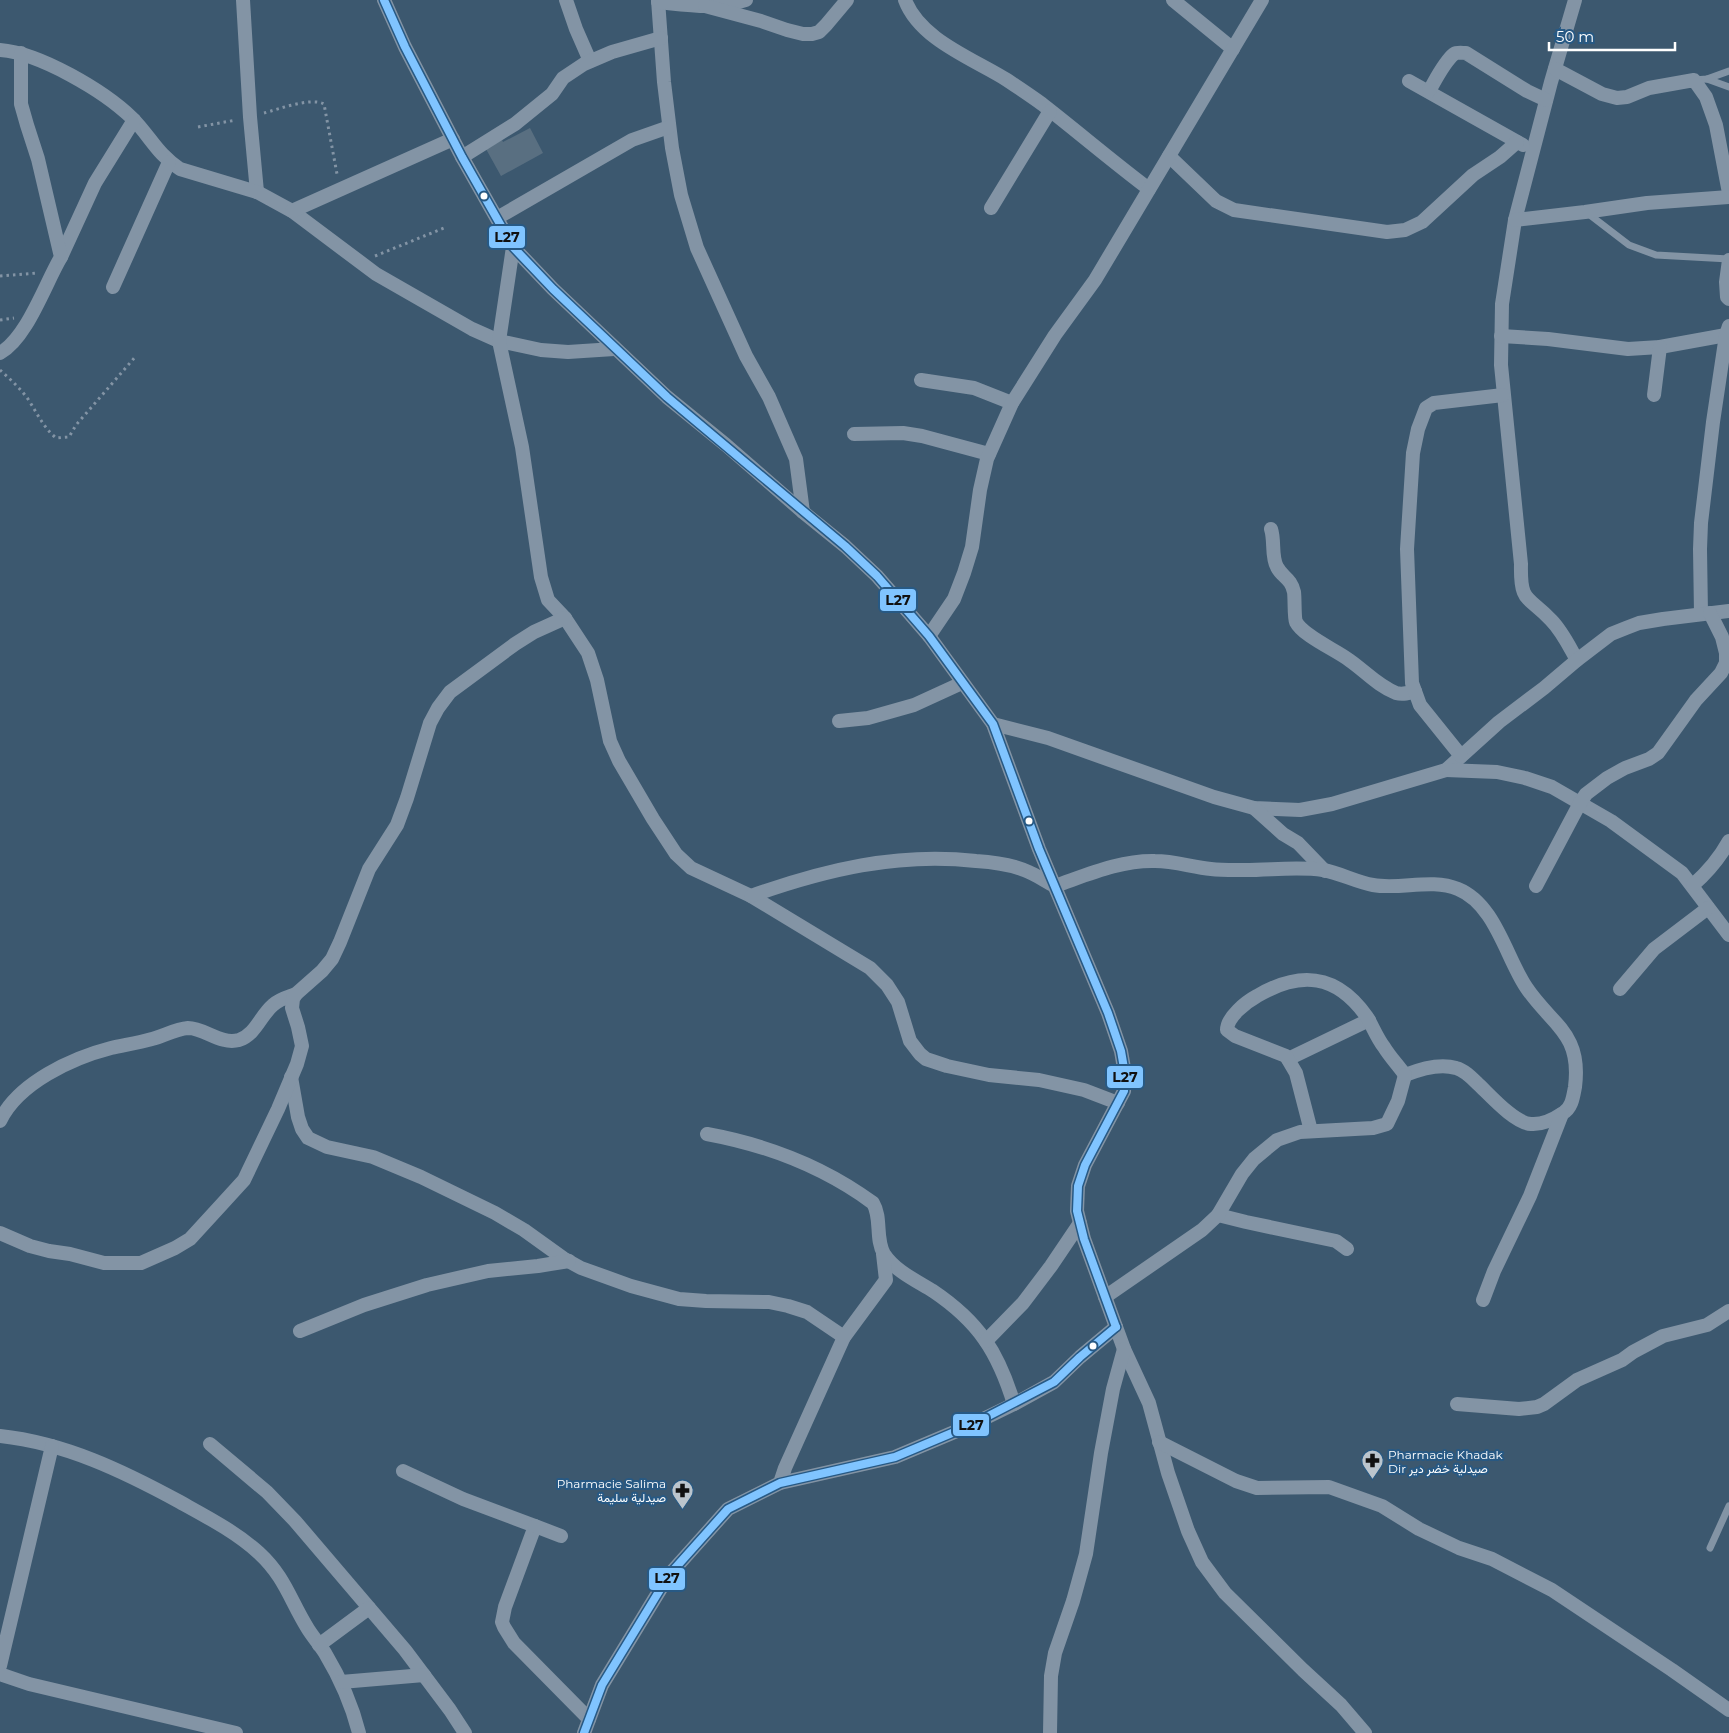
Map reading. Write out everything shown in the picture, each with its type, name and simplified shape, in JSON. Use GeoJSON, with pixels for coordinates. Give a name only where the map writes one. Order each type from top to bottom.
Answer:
{"type":"FeatureCollection","features":[{"type":"Feature","properties":{"kind":"street"},"geometry":{"type":"LineString","coordinates":[[243,0],[250,117],[258,192]]}},
{"type":"Feature","properties":{"kind":"street"},"geometry":{"type":"LineString","coordinates":[[384,0],[405,47],[462,157],[513,247],[614,349],[666,397],[726,445],[845,546],[877,576],[929,636],[993,724],[1039,849],[1108,1013],[1121,1051],[1125,1074],[1124,1091],[1085,1165],[1078,1186],[1077,1211],[1084,1239],[1124,1349],[1149,1403],[1168,1473],[1188,1531],[1202,1562],[1225,1593],[1302,1670],[1341,1705],[1364,1733]]}},
{"type":"Feature","properties":{"kind":"street"},"geometry":{"type":"LineString","coordinates":[[566,0],[590,62]]}},
{"type":"Feature","properties":{"kind":"street"},"geometry":{"type":"LineString","coordinates":[[746,0],[726,5],[705,6],[658,1],[669,127],[681,194],[697,248],[738,338],[769,397],[796,459],[803,512]]}},
{"type":"Feature","properties":{"kind":"street"},"geometry":{"type":"LineString","coordinates":[[705,6],[787,30],[812,34],[819,32],[847,0]]}},
{"type":"Feature","properties":{"kind":"street"},"geometry":{"type":"LineString","coordinates":[[905,0],[908,9],[937,39],[1008,80],[1149,190]]}},
{"type":"Feature","properties":{"kind":"street"},"geometry":{"type":"LineString","coordinates":[[1173,0],[1233,48]]}},
{"type":"Feature","properties":{"kind":"street"},"geometry":{"type":"LineString","coordinates":[[929,636],[954,599],[964,573],[972,547],[980,490],[989,454],[1012,403],[1055,335],[1095,280],[1262,0]]}},
{"type":"Feature","properties":{"kind":"street"},"geometry":{"type":"LineString","coordinates":[[1575,0],[1546,100],[1515,220],[1504,281],[1501,336],[1503,395],[1522,588],[1530,602],[1558,628],[1577,660]]}},
{"type":"Feature","properties":{"kind":"street"},"geometry":{"type":"LineString","coordinates":[[462,157],[515,124],[552,94],[563,78],[612,52],[661,38]]}},
{"type":"Feature","properties":{"kind":"street"},"geometry":{"type":"LineString","coordinates":[[0,50],[21,53],[60,70],[94,89],[112,100],[134,120],[159,152],[180,169],[258,192],[292,211],[376,274],[472,329],[499,341],[541,350],[568,352],[614,349]]}},
{"type":"Feature","properties":{"kind":"street"},"geometry":{"type":"LineString","coordinates":[[1429,91],[1443,67],[1454,54],[1460,52],[1546,100]]}},
{"type":"Feature","properties":{"kind":"street"},"geometry":{"type":"LineString","coordinates":[[21,53],[21,104],[38,159],[61,257]]}},
{"type":"Feature","properties":{"kind":"street"},"geometry":{"type":"LineString","coordinates":[[1555,69],[1602,94],[1618,98],[1637,94],[1648,88],[1700,79],[1716,125],[1729,193]]}},
{"type":"Feature","properties":{"kind":"street"},"geometry":{"type":"LineString","coordinates":[[1409,80],[1533,150]]}},
{"type":"Feature","properties":{"kind":"street"},"geometry":{"type":"LineString","coordinates":[[991,208],[1050,111]]}},
{"type":"Feature","properties":{"kind":"street"},"geometry":{"type":"LineString","coordinates":[[0,353],[8,349],[32,314],[95,183],[134,120]]}},
{"type":"Feature","properties":{"kind":"street"},"geometry":{"type":"LineString","coordinates":[[497,218],[632,140],[669,127]]}},
{"type":"Feature","properties":{"kind":"street"},"geometry":{"type":"LineString","coordinates":[[292,211],[453,139]]}},
{"type":"Feature","properties":{"kind":"street"},"geometry":{"type":"LineString","coordinates":[[1169,156],[1216,201],[1234,210],[1387,232],[1405,230],[1422,222],[1473,175],[1500,157],[1517,142]]}},
{"type":"Feature","properties":{"kind":"street"},"geometry":{"type":"LineString","coordinates":[[113,288],[169,162]]}},
{"type":"Feature","properties":{"kind":"street"},"geometry":{"type":"LineString","coordinates":[[1515,220],[1647,203],[1729,197]]}},
{"type":"Feature","properties":{"kind":"street"},"geometry":{"type":"LineString","coordinates":[[513,247],[499,341],[522,447],[541,577],[548,600],[565,618],[588,653],[597,680],[610,741],[616,754],[653,819],[676,854],[691,868],[751,896],[870,968],[887,986],[898,1002],[910,1041],[926,1059],[947,1066],[989,1075],[1039,1080],[1084,1090],[1118,1103]]}},
{"type":"Feature","properties":{"kind":"street"},"geometry":{"type":"LineString","coordinates":[[1729,260],[1726,282],[1726,297],[1729,299]]}},
{"type":"Feature","properties":{"kind":"street"},"geometry":{"type":"LineString","coordinates":[[1501,336],[1548,339],[1628,349],[1660,347],[1728,330],[1713,422],[1701,523],[1700,549],[1706,613],[1722,638],[1726,653],[1726,663],[1721,673],[1696,700],[1658,753],[1607,778],[1586,794],[1536,886]]}},
{"type":"Feature","properties":{"kind":"street"},"geometry":{"type":"LineString","coordinates":[[1654,396],[1660,347]]}},
{"type":"Feature","properties":{"kind":"street"},"geometry":{"type":"LineString","coordinates":[[921,380],[974,388],[1012,403]]}},
{"type":"Feature","properties":{"kind":"street"},"geometry":{"type":"LineString","coordinates":[[1461,756],[1420,704],[1412,683],[1407,549],[1413,453],[1418,430],[1426,408],[1434,403],[1503,395]]}},
{"type":"Feature","properties":{"kind":"street"},"geometry":{"type":"LineString","coordinates":[[854,434],[903,433],[922,436],[989,454]]}},
{"type":"Feature","properties":{"kind":"street"},"geometry":{"type":"LineString","coordinates":[[1271,529],[1277,567],[1290,580],[1294,591],[1296,621],[1302,629],[1348,659],[1380,684],[1397,693],[1405,694],[1415,691]]}},
{"type":"Feature","properties":{"kind":"street"},"geometry":{"type":"LineString","coordinates":[[1446,770],[1499,722],[1611,634],[1639,623],[1729,611]]}},
{"type":"Feature","properties":{"kind":"street"},"geometry":{"type":"LineString","coordinates":[[0,1233],[30,1246],[104,1263],[141,1263],[190,1239],[244,1180],[278,1109],[297,1064],[302,1046],[292,1008],[293,999],[332,959],[369,869],[397,824],[430,723],[438,708],[450,692],[515,644],[534,632],[565,618]]}},
{"type":"Feature","properties":{"kind":"street"},"geometry":{"type":"LineString","coordinates":[[839,721],[868,718],[914,705],[962,683]]}},
{"type":"Feature","properties":{"kind":"street"},"geometry":{"type":"LineString","coordinates":[[993,724],[1048,738],[1214,797],[1254,808],[1300,810],[1324,806],[1446,770],[1497,772],[1525,778],[1552,787],[1611,821],[1682,873],[1693,885],[1729,935]]}},
{"type":"Feature","properties":{"kind":"street"},"geometry":{"type":"LineString","coordinates":[[1254,808],[1282,834],[1298,843],[1325,870]]}},
{"type":"Feature","properties":{"kind":"street"},"geometry":{"type":"LineString","coordinates":[[1693,885],[1708,873],[1729,841]]}},
{"type":"Feature","properties":{"kind":"street"},"geometry":{"type":"LineString","coordinates":[[751,896],[788,883],[864,864],[915,858],[952,858],[996,863],[1025,870],[1055,886],[1109,868],[1155,861],[1211,869],[1300,868],[1325,870],[1372,885],[1433,884],[1448,886],[1460,890],[1475,901],[1498,932],[1526,988],[1562,1029],[1575,1054],[1574,1096],[1567,1110],[1562,1114],[1544,1122],[1529,1124],[1516,1118],[1468,1074],[1457,1068],[1436,1067],[1405,1074]]}},
{"type":"Feature","properties":{"kind":"street"},"geometry":{"type":"LineString","coordinates":[[1620,989],[1654,949],[1708,908]]}},
{"type":"Feature","properties":{"kind":"street"},"geometry":{"type":"LineString","coordinates":[[1311,1131],[1296,1073],[1286,1056],[1235,1036],[1227,1030],[1230,1020],[1237,1012],[1252,999],[1268,989],[1300,980],[1314,980],[1330,984],[1344,992],[1368,1020],[1384,1047],[1405,1074]]}},
{"type":"Feature","properties":{"kind":"street"},"geometry":{"type":"LineString","coordinates":[[0,1122],[14,1102],[29,1087],[66,1064],[110,1049],[150,1040],[185,1028],[194,1028],[226,1040],[239,1040],[258,1025],[273,1005],[283,998],[296,994]]}},
{"type":"Feature","properties":{"kind":"street"},"geometry":{"type":"LineString","coordinates":[[1288,1060],[1368,1020]]}},
{"type":"Feature","properties":{"kind":"street"},"geometry":{"type":"LineString","coordinates":[[1105,1297],[1202,1230],[1218,1215],[1242,1174],[1269,1145],[1283,1138],[1311,1131],[1373,1128],[1387,1124],[1396,1106],[1405,1074]]}},
{"type":"Feature","properties":{"kind":"street"},"geometry":{"type":"LineString","coordinates":[[291,1076],[298,1118],[308,1138],[327,1146],[374,1157],[421,1177],[496,1213],[581,1268],[656,1294],[678,1299],[769,1302],[788,1306],[807,1312],[844,1337]]}},
{"type":"Feature","properties":{"kind":"street"},"geometry":{"type":"LineString","coordinates":[[1483,1300],[1494,1271],[1530,1196],[1562,1114]]}},
{"type":"Feature","properties":{"kind":"street"},"geometry":{"type":"LineString","coordinates":[[707,1134],[734,1139],[823,1171],[862,1195],[873,1203],[877,1210],[886,1280],[844,1337],[780,1483]]}},
{"type":"Feature","properties":{"kind":"street"},"geometry":{"type":"LineString","coordinates":[[1218,1215],[1336,1241],[1347,1249]]}},
{"type":"Feature","properties":{"kind":"street"},"geometry":{"type":"LineString","coordinates":[[986,1341],[1024,1303],[1080,1223]]}},
{"type":"Feature","properties":{"kind":"street"},"geometry":{"type":"LineString","coordinates":[[883,1253],[894,1266],[951,1304],[978,1330],[999,1362],[1014,1404]]}},
{"type":"Feature","properties":{"kind":"street"},"geometry":{"type":"LineString","coordinates":[[300,1332],[364,1305],[427,1285],[488,1271],[569,1261]]}},
{"type":"Feature","properties":{"kind":"street"},"geometry":{"type":"LineString","coordinates":[[1456,1404],[1519,1409],[1536,1407],[1544,1404],[1577,1380],[1622,1360],[1656,1340],[1674,1333],[1707,1325],[1729,1311]]}},
{"type":"Feature","properties":{"kind":"street"},"geometry":{"type":"LineString","coordinates":[[584,1733],[602,1685],[669,1575],[728,1509],[780,1483],[895,1457],[971,1425],[1054,1382],[1080,1356],[1116,1327]]}},
{"type":"Feature","properties":{"kind":"street"},"geometry":{"type":"LineString","coordinates":[[1050,1733],[1051,1676],[1055,1653],[1073,1601],[1086,1554],[1101,1453],[1113,1389],[1124,1349]]}},
{"type":"Feature","properties":{"kind":"street"},"geometry":{"type":"LineString","coordinates":[[0,1436],[37,1441],[83,1456],[137,1479],[210,1518],[258,1552],[284,1582],[308,1629],[320,1645],[341,1682],[359,1733]]}},
{"type":"Feature","properties":{"kind":"street"},"geometry":{"type":"LineString","coordinates":[[1159,1442],[1236,1481],[1257,1488],[1329,1487],[1382,1506],[1419,1529],[1459,1548],[1492,1559],[1552,1590],[1729,1710]]}},
{"type":"Feature","properties":{"kind":"street"},"geometry":{"type":"LineString","coordinates":[[210,1444],[266,1492],[295,1521],[424,1675],[465,1733]]}},
{"type":"Feature","properties":{"kind":"street"},"geometry":{"type":"LineString","coordinates":[[0,1666],[52,1446]]}},
{"type":"Feature","properties":{"kind":"street"},"geometry":{"type":"LineString","coordinates":[[404,1471],[463,1499],[561,1536]]}},
{"type":"Feature","properties":{"kind":"street"},"geometry":{"type":"LineString","coordinates":[[535,1526],[505,1607],[502,1622],[514,1643],[589,1719]]}},
{"type":"Feature","properties":{"kind":"street"},"geometry":{"type":"LineString","coordinates":[[320,1645],[369,1608]]}},
{"type":"Feature","properties":{"kind":"street"},"geometry":{"type":"LineString","coordinates":[[0,1674],[39,1686],[236,1733]]}},
{"type":"Feature","properties":{"kind":"street"},"geometry":{"type":"LineString","coordinates":[[341,1682],[424,1675]]}},
{"type":"Feature","properties":{"kind":"lane"},"geometry":{"type":"LineString","coordinates":[[1700,79],[1729,72]]}},
{"type":"Feature","properties":{"kind":"lane"},"geometry":{"type":"LineString","coordinates":[[1700,79],[1729,87]]}},
{"type":"Feature","properties":{"kind":"lane"},"geometry":{"type":"LineString","coordinates":[[1585,212],[1629,245],[1656,255],[1729,260]]}},
{"type":"Feature","properties":{"kind":"lane"},"geometry":{"type":"LineString","coordinates":[[1710,1548],[1729,1506]]}},
{"type":"Feature","properties":{"kind":"path"},"geometry":{"type":"LineString","coordinates":[[198,127],[318,101],[324,104],[340,190]]}},
{"type":"Feature","properties":{"kind":"path"},"geometry":{"type":"LineString","coordinates":[[360,262],[444,228]]}},
{"type":"Feature","properties":{"kind":"path"},"geometry":{"type":"LineString","coordinates":[[0,276],[52,272]]}},
{"type":"Feature","properties":{"kind":"path"},"geometry":{"type":"LineString","coordinates":[[0,370],[16,384],[28,399],[34,412],[48,432],[56,438],[61,438],[69,437],[76,425],[136,356]]}},
{"type":"Feature","properties":{"kind":"building"},"geometry":{"type":"Polygon","coordinates":[[[530,128],[543,153],[501,176],[486,149],[530,128]]]}},
{"type":"Feature","properties":{"kind":"transit line","name":"L27"},"geometry":{"type":"LineString","coordinates":[[384,0],[405,47],[462,157],[513,247],[553,289],[667,397],[845,546],[877,576],[929,636],[993,724],[1039,849],[1108,1013],[1121,1051],[1125,1074],[1124,1091],[1085,1165],[1078,1186],[1077,1211],[1084,1239],[1116,1327]]}},
{"type":"Feature","properties":{"kind":"transit line","name":"L27"},"geometry":{"type":"LineString","coordinates":[[584,1733],[602,1685],[669,1575],[728,1509],[780,1483],[895,1457],[971,1425],[1054,1382],[1116,1327]]}},
{"type":"Feature","properties":{"kind":"place","name":"Pharmacie Khadak Dir صيدلية خضر دير"},"geometry":{"type":"Point","coordinates":[1372,1480]}},
{"type":"Feature","properties":{"kind":"place","name":"Pharmacie Salima صيدلية سليمة"},"geometry":{"type":"Point","coordinates":[682,1509]}}]}
